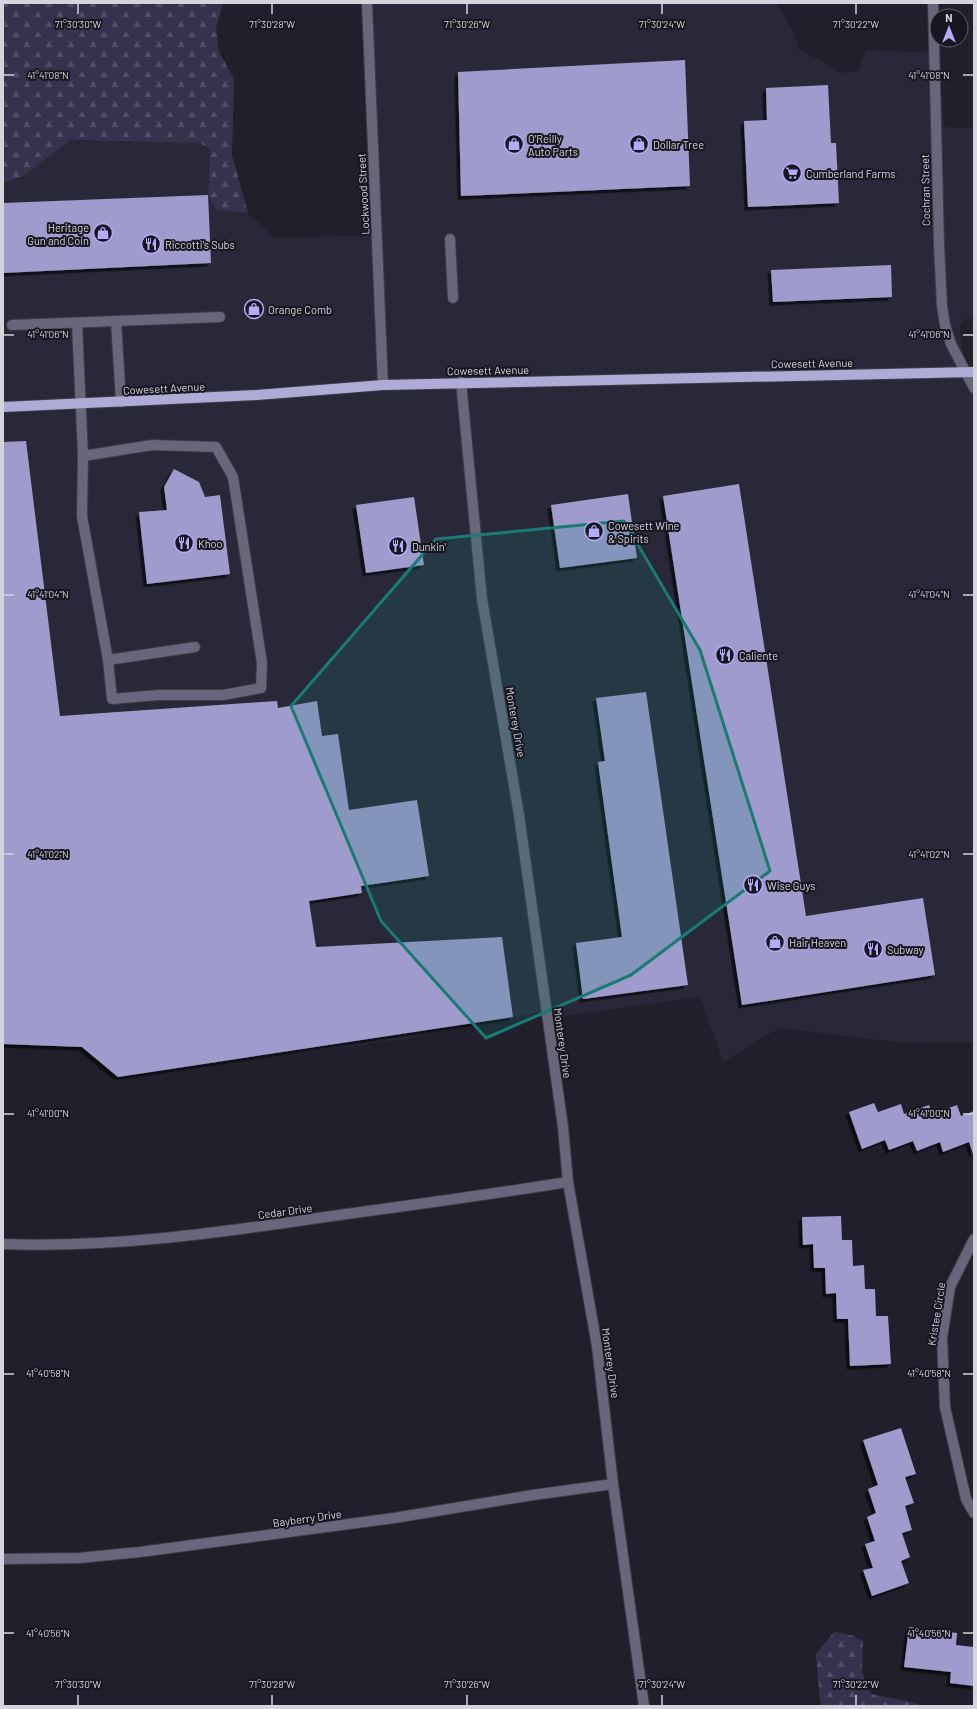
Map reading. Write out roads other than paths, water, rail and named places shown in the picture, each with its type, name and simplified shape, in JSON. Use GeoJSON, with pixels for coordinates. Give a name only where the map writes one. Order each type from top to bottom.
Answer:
{"type":"FeatureCollection","features":[{"type":"Feature","properties":{"kind":"main road","name":"Cowesett Avenue"},"geometry":{"type":"LineString","coordinates":[[3,407],[257,395],[383,385],[461,382],[969,372]]}},
{"type":"Feature","properties":{"kind":"street","name":"Lockwood Street"},"geometry":{"type":"LineString","coordinates":[[367,3],[383,385]]}},
{"type":"Feature","properties":{"kind":"street","name":"Cochran Street"},"geometry":{"type":"LineString","coordinates":[[933,3],[938,244],[942,306],[945,326],[951,344],[969,372],[974,388]]}},
{"type":"Feature","properties":{"kind":"street"},"geometry":{"type":"LineString","coordinates":[[450,239],[453,298]]}},
{"type":"Feature","properties":{"kind":"street"},"geometry":{"type":"LineString","coordinates":[[12,325],[220,317]]}},
{"type":"Feature","properties":{"kind":"street"},"geometry":{"type":"LineString","coordinates":[[116,321],[121,402]]}},
{"type":"Feature","properties":{"kind":"street"},"geometry":{"type":"LineString","coordinates":[[77,323],[83,456],[82,516],[108,660],[112,699],[158,695],[223,695],[262,688],[262,663],[233,477],[216,447],[152,445],[83,456]]}},
{"type":"Feature","properties":{"kind":"street","name":"Monterey Drive"},"geometry":{"type":"LineString","coordinates":[[461,382],[482,599],[519,815],[562,1127],[568,1182],[597,1346],[613,1484],[644,1706]]}},
{"type":"Feature","properties":{"kind":"street"},"geometry":{"type":"LineString","coordinates":[[108,660],[194,647]]}},
{"type":"Feature","properties":{"kind":"street","name":"Cedar Drive"},"geometry":{"type":"LineString","coordinates":[[3,1244],[44,1246],[108,1244],[225,1232],[568,1182]]}},
{"type":"Feature","properties":{"kind":"street","name":"Kristee Circle"},"geometry":{"type":"LineString","coordinates":[[974,1239],[950,1287],[942,1338],[942,1367],[945,1407],[966,1499],[974,1513]]}},
{"type":"Feature","properties":{"kind":"street","name":"Bayberry Drive"},"geometry":{"type":"LineString","coordinates":[[3,1559],[78,1558],[140,1552],[394,1518],[533,1495],[613,1484]]}},
{"type":"Feature","properties":{"kind":"place","name":"O'Reilly Auto Parts"},"geometry":{"type":"Point","coordinates":[514,144]}},
{"type":"Feature","properties":{"kind":"place","name":"Dollar Tree"},"geometry":{"type":"Point","coordinates":[639,144]}},
{"type":"Feature","properties":{"kind":"place","name":"Cumberland Farms"},"geometry":{"type":"Point","coordinates":[792,173]}},
{"type":"Feature","properties":{"kind":"place","name":"Heritage Gun and Coin"},"geometry":{"type":"Point","coordinates":[103,233]}},
{"type":"Feature","properties":{"kind":"place","name":"Riccotti's Subs"},"geometry":{"type":"Point","coordinates":[151,244]}},
{"type":"Feature","properties":{"kind":"place","name":"Orange Comb"},"geometry":{"type":"Point","coordinates":[254,309]}},
{"type":"Feature","properties":{"kind":"place","name":"Cowesett Wine & Spirits"},"geometry":{"type":"Point","coordinates":[594,531]}},
{"type":"Feature","properties":{"kind":"place","name":"Khoo"},"geometry":{"type":"Point","coordinates":[184,543]}},
{"type":"Feature","properties":{"kind":"place","name":"Dunkin'"},"geometry":{"type":"Point","coordinates":[398,546]}},
{"type":"Feature","properties":{"kind":"place","name":"Caliente"},"geometry":{"type":"Point","coordinates":[725,655]}},
{"type":"Feature","properties":{"kind":"place","name":"Wise Guys"},"geometry":{"type":"Point","coordinates":[753,885]}},
{"type":"Feature","properties":{"kind":"place","name":"Hair Heaven"},"geometry":{"type":"Point","coordinates":[775,942]}},
{"type":"Feature","properties":{"kind":"place","name":"Subway"},"geometry":{"type":"Point","coordinates":[873,949]}}]}
